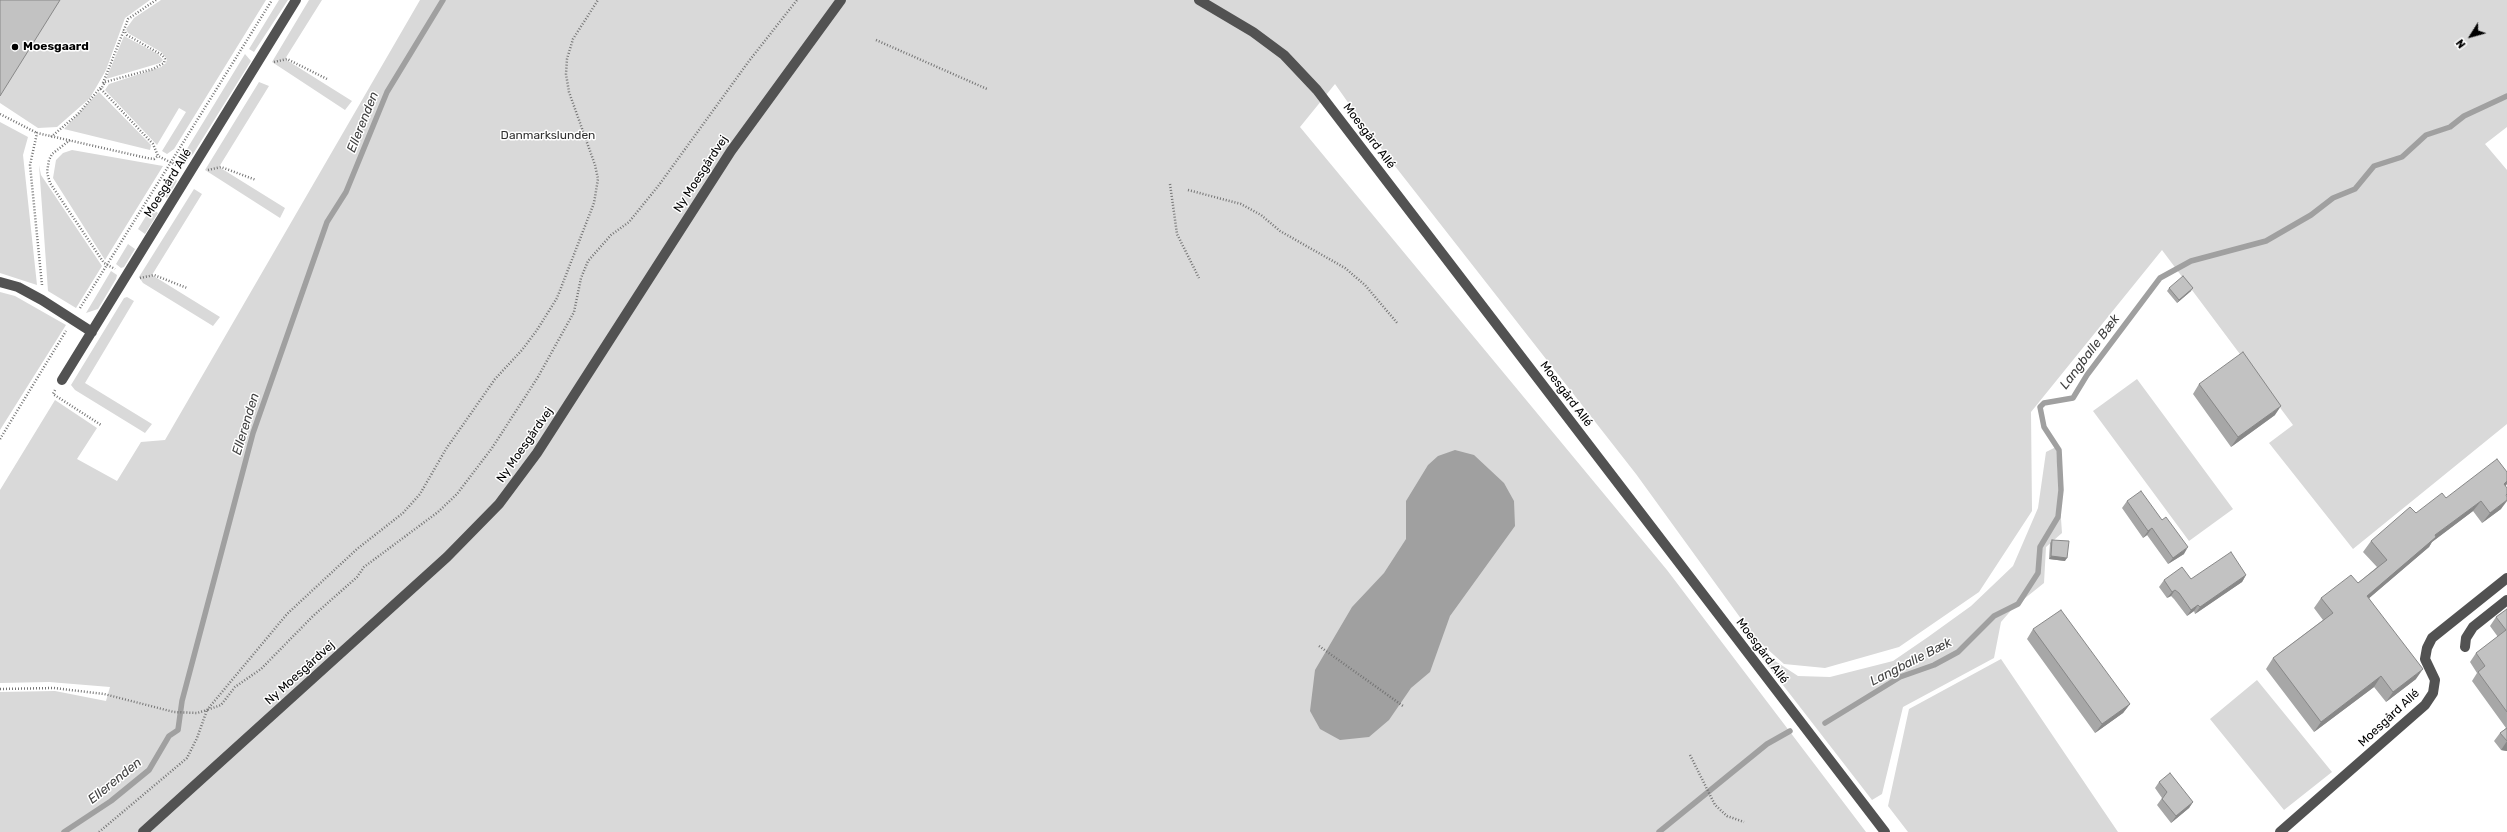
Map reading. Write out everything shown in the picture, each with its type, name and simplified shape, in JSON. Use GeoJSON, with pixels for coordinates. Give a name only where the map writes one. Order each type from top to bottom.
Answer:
{"type":"FeatureCollection","features":[{"type":"Feature","properties":{"kind":"street","name":"Moesgård Allé"},"geometry":{"type":"LineString","coordinates":[[62,380],[296,0]]}},
{"type":"Feature","properties":{"kind":"street","name":"Ny Moesgårdvej"},"geometry":{"type":"LineString","coordinates":[[143,832],[447,557],[499,504],[537,453],[731,151],[841,0]]}},
{"type":"Feature","properties":{"kind":"street","name":"Moesgård Allé"},"geometry":{"type":"LineString","coordinates":[[1199,0],[1253,32],[1284,55],[1317,90],[1885,832]]}},
{"type":"Feature","properties":{"kind":"street"},"geometry":{"type":"LineString","coordinates":[[0,282],[18,287],[42,300],[92,332]]}},
{"type":"Feature","properties":{"kind":"street","name":"Moesgård Allé"},"geometry":{"type":"LineString","coordinates":[[2280,832],[2425,705],[2433,693],[2435,680],[2425,659],[2426,648],[2432,638],[2507,578]]}},
{"type":"Feature","properties":{"kind":"street"},"geometry":{"type":"LineString","coordinates":[[2465,647],[2466,638],[2473,627],[2507,600]]}},
{"type":"Feature","properties":{"kind":"path"},"geometry":{"type":"LineString","coordinates":[[50,138],[78,114],[102,86],[128,19],[156,0]]}},
{"type":"Feature","properties":{"kind":"path"},"geometry":{"type":"LineString","coordinates":[[0,439],[72,320],[172,163],[272,0]]}},
{"type":"Feature","properties":{"kind":"path"},"geometry":{"type":"LineString","coordinates":[[99,832],[187,758],[197,738],[207,710],[287,614],[352,554],[403,513],[420,494],[455,436],[495,379],[538,330],[557,298],[597,191],[595,165],[568,92],[566,74],[567,58],[573,39],[598,0]]}},
{"type":"Feature","properties":{"kind":"path"},"geometry":{"type":"LineString","coordinates":[[0,689],[54,688],[104,694],[174,712],[197,713],[221,705],[235,687],[261,669],[313,616],[357,578],[364,567],[387,548],[438,512],[457,494],[492,448],[538,378],[574,312],[581,278],[588,261],[611,236],[629,222],[659,185],[748,61],[797,0]]}},
{"type":"Feature","properties":{"kind":"path"},"geometry":{"type":"LineString","coordinates":[[102,86],[153,69],[162,65],[165,61],[162,54],[127,35],[124,30]]}},
{"type":"Feature","properties":{"kind":"path"},"geometry":{"type":"LineString","coordinates":[[876,40],[987,89]]}},
{"type":"Feature","properties":{"kind":"path"},"geometry":{"type":"LineString","coordinates":[[270,63],[287,59],[327,79]]}},
{"type":"Feature","properties":{"kind":"path"},"geometry":{"type":"LineString","coordinates":[[102,86],[102,91],[153,144],[158,156],[172,163]]}},
{"type":"Feature","properties":{"kind":"path"},"geometry":{"type":"LineString","coordinates":[[0,114],[50,138],[70,140],[147,158],[154,159],[158,156]]}},
{"type":"Feature","properties":{"kind":"path"},"geometry":{"type":"LineString","coordinates":[[37,133],[30,165],[42,300]]}},
{"type":"Feature","properties":{"kind":"path"},"geometry":{"type":"LineString","coordinates":[[70,140],[52,154],[49,160],[48,178],[104,263],[126,276],[138,278],[154,275],[187,288]]}},
{"type":"Feature","properties":{"kind":"path"},"geometry":{"type":"LineString","coordinates":[[204,170],[221,167],[256,180]]}},
{"type":"Feature","properties":{"kind":"path"},"geometry":{"type":"LineString","coordinates":[[1170,184],[1177,234],[1199,278]]}},
{"type":"Feature","properties":{"kind":"path"},"geometry":{"type":"LineString","coordinates":[[1188,190],[1241,204],[1261,215],[1280,231],[1345,268],[1365,285],[1398,324]]}},
{"type":"Feature","properties":{"kind":"path"},"geometry":{"type":"LineString","coordinates":[[62,380],[53,394],[102,425]]}},
{"type":"Feature","properties":{"kind":"path"},"geometry":{"type":"LineString","coordinates":[[1319,646],[1403,706]]}},
{"type":"Feature","properties":{"kind":"path"},"geometry":{"type":"LineString","coordinates":[[1690,755],[1710,798],[1727,816],[1744,822]]}},
{"type":"Feature","properties":{"kind":"green space"},"geometry":{"type":"Polygon","coordinates":[[[59,0],[150,0],[125,18],[106,70],[90,98],[57,127],[38,128],[0,103],[0,94],[59,0]]]}},
{"type":"Feature","properties":{"kind":"green space"},"geometry":{"type":"Polygon","coordinates":[[[161,0],[266,0],[174,149],[167,154],[162,151],[186,112],[179,108],[157,145],[105,90],[109,84],[161,67],[166,63],[167,59],[161,52],[128,33],[126,29],[134,18],[161,0]]]}},
{"type":"Feature","properties":{"kind":"green space"},"geometry":{"type":"Polygon","coordinates":[[[279,0],[288,0],[254,52],[249,49],[279,0]]]}},
{"type":"Feature","properties":{"kind":"green space"},"geometry":{"type":"Polygon","coordinates":[[[309,0],[322,0],[285,59],[352,101],[345,110],[272,62],[309,0]]]}},
{"type":"Feature","properties":{"kind":"green space","name":"Danmarkslunden"},"geometry":{"type":"Polygon","coordinates":[[[420,0],[2507,0],[2507,127],[2485,144],[2507,170],[2507,424],[2353,549],[2269,443],[2293,425],[2162,250],[2031,412],[2032,511],[1979,592],[1899,647],[1825,668],[1784,664],[1755,638],[1636,474],[1373,138],[1335,84],[1300,127],[1667,570],[1866,832],[0,832],[0,692],[55,691],[106,701],[110,687],[49,682],[0,683],[0,490],[55,400],[97,428],[77,459],[117,481],[141,442],[165,440],[420,0]]]}},
{"type":"Feature","properties":{"kind":"green space"},"geometry":{"type":"Polygon","coordinates":[[[124,36],[158,54],[163,60],[160,63],[106,79],[124,36]]]}},
{"type":"Feature","properties":{"kind":"green space"},"geometry":{"type":"Polygon","coordinates":[[[245,54],[251,61],[193,154],[189,158],[182,157],[245,54]]]}},
{"type":"Feature","properties":{"kind":"green space"},"geometry":{"type":"Polygon","coordinates":[[[259,82],[269,86],[219,167],[285,208],[280,218],[205,170],[259,82]]]}},
{"type":"Feature","properties":{"kind":"green space"},"geometry":{"type":"Polygon","coordinates":[[[99,92],[151,145],[150,150],[64,129],[99,92]]]}},
{"type":"Feature","properties":{"kind":"green space"},"geometry":{"type":"Polygon","coordinates":[[[0,122],[28,137],[23,155],[37,285],[0,273],[0,122]]]}},
{"type":"Feature","properties":{"kind":"green space"},"geometry":{"type":"Polygon","coordinates":[[[72,150],[163,166],[105,260],[53,178],[56,160],[63,153],[72,150]]]}},
{"type":"Feature","properties":{"kind":"green space"},"geometry":{"type":"Polygon","coordinates":[[[39,165],[41,175],[102,266],[76,308],[48,291],[39,165]]]}},
{"type":"Feature","properties":{"kind":"green space"},"geometry":{"type":"Polygon","coordinates":[[[171,174],[177,181],[167,198],[160,193],[171,174]]]}},
{"type":"Feature","properties":{"kind":"green space"},"geometry":{"type":"Polygon","coordinates":[[[194,189],[202,194],[152,275],[220,317],[213,326],[143,283],[139,277],[194,189]]]}},
{"type":"Feature","properties":{"kind":"green space"},"geometry":{"type":"Polygon","coordinates":[[[151,208],[158,213],[145,234],[138,229],[151,208]]]}},
{"type":"Feature","properties":{"kind":"green space"},"geometry":{"type":"Polygon","coordinates":[[[128,244],[135,249],[124,267],[121,268],[116,264],[128,244]]]}},
{"type":"Feature","properties":{"kind":"green space"},"geometry":{"type":"Polygon","coordinates":[[[111,271],[117,275],[116,279],[98,309],[86,313],[111,271]]]}},
{"type":"Feature","properties":{"kind":"green space"},"geometry":{"type":"Polygon","coordinates":[[[0,292],[15,296],[66,325],[0,430],[0,292]]]}},
{"type":"Feature","properties":{"kind":"green space"},"geometry":{"type":"Polygon","coordinates":[[[127,297],[134,301],[85,383],[152,424],[145,433],[75,390],[71,385],[124,298],[127,297]]]}},
{"type":"Feature","properties":{"kind":"green space"},"geometry":{"type":"Polygon","coordinates":[[[2137,379],[2233,509],[2189,541],[2093,411],[2137,379]]]}},
{"type":"Feature","properties":{"kind":"green space"},"geometry":{"type":"Polygon","coordinates":[[[2056,447],[2062,533],[2046,547],[2044,583],[2014,607],[2001,622],[1994,658],[1903,707],[1882,794],[1872,800],[1762,658],[1766,655],[1798,676],[1830,677],[1893,661],[1928,637],[1971,606],[2013,566],[2038,508],[2046,452],[2056,447]]]}},
{"type":"Feature","properties":{"kind":"green space"},"geometry":{"type":"Polygon","coordinates":[[[2001,659],[2118,832],[1908,832],[1888,806],[1909,709],[2001,659]]]}},
{"type":"Feature","properties":{"kind":"green space"},"geometry":{"type":"Polygon","coordinates":[[[2257,680],[2332,772],[2284,810],[2210,719],[2257,680]]]}},
{"type":"Feature","properties":{"kind":"shaded area"},"geometry":{"type":"Polygon","coordinates":[[[1455,450],[1474,455],[1504,483],[1514,501],[1515,526],[1450,616],[1430,672],[1411,688],[1389,720],[1369,737],[1340,740],[1320,729],[1310,711],[1315,670],[1352,607],[1384,573],[1406,539],[1406,501],[1428,465],[1438,456],[1455,450]]]}},
{"type":"Feature","properties":{"kind":"building","name":"Moesgaard"},"geometry":{"type":"Polygon","coordinates":[[[0,0],[60,0],[0,96],[0,0]]]}},
{"type":"Feature","properties":{"kind":"building"},"geometry":{"type":"Polygon","coordinates":[[[2183,276],[2193,288],[2179,300],[2169,288],[2183,276]]]}},
{"type":"Feature","properties":{"kind":"building"},"geometry":{"type":"Polygon","coordinates":[[[2243,352],[2281,406],[2238,437],[2199,384],[2243,352]]]}},
{"type":"Feature","properties":{"kind":"building"},"geometry":{"type":"Polygon","coordinates":[[[2497,459],[2507,472],[2507,481],[2504,484],[2507,488],[2507,500],[2490,513],[2481,501],[2435,535],[2436,537],[2367,596],[2423,669],[2393,692],[2381,676],[2321,722],[2273,658],[2333,613],[2321,598],[2351,575],[2358,583],[2387,560],[2371,541],[2410,507],[2416,513],[2442,493],[2446,498],[2497,459]]]}},
{"type":"Feature","properties":{"kind":"building"},"geometry":{"type":"Polygon","coordinates":[[[2141,491],[2162,520],[2166,517],[2188,547],[2173,558],[2152,528],[2148,531],[2127,501],[2141,491]]]}},
{"type":"Feature","properties":{"kind":"building"},"geometry":{"type":"Polygon","coordinates":[[[2052,540],[2069,541],[2067,558],[2051,556],[2052,540]]]}},
{"type":"Feature","properties":{"kind":"building"},"geometry":{"type":"Polygon","coordinates":[[[2231,552],[2246,575],[2200,607],[2198,605],[2191,610],[2179,593],[2175,590],[2172,592],[2164,580],[2182,567],[2191,579],[2231,552]]]}},
{"type":"Feature","properties":{"kind":"building"},"geometry":{"type":"Polygon","coordinates":[[[2507,609],[2507,712],[2478,672],[2485,666],[2476,653],[2506,630],[2496,617],[2507,609]]]}},
{"type":"Feature","properties":{"kind":"building"},"geometry":{"type":"Polygon","coordinates":[[[2061,610],[2130,704],[2102,724],[2033,629],[2061,610]]]}},
{"type":"Feature","properties":{"kind":"building"},"geometry":{"type":"Polygon","coordinates":[[[2507,728],[2507,741],[2500,733],[2507,728]]]}},
{"type":"Feature","properties":{"kind":"building"},"geometry":{"type":"Polygon","coordinates":[[[2170,773],[2193,802],[2176,816],[2162,799],[2167,792],[2159,782],[2170,773]]]}},
{"type":"Feature","properties":{"kind":"waterway","name":"Ellerenden"},"geometry":{"type":"LineString","coordinates":[[64,832],[111,801],[149,770],[169,736],[178,730],[182,701],[253,433],[327,222],[346,192],[387,92],[443,0]]}},
{"type":"Feature","properties":{"kind":"waterway","name":"Langballe Bæk"},"geometry":{"type":"LineString","coordinates":[[1825,723],[1900,677],[1934,665],[1958,652],[1994,616],[2018,604],[2038,573],[2040,547],[2058,517],[2061,490],[2059,450],[2044,427],[2040,407],[2044,403],[2073,398],[2087,375],[2160,278],[2191,261],[2266,241],[2311,215],[2333,198],[2355,189],[2374,166],[2402,157],[2426,135],[2450,127],[2464,116],[2507,96]]}},
{"type":"Feature","properties":{"kind":"waterway"},"geometry":{"type":"LineString","coordinates":[[1659,832],[1767,744],[1790,731]]}},
{"type":"Feature","properties":{"kind":"place","name":"Moesgaard"},"geometry":{"type":"Point","coordinates":[15,47]}}]}
